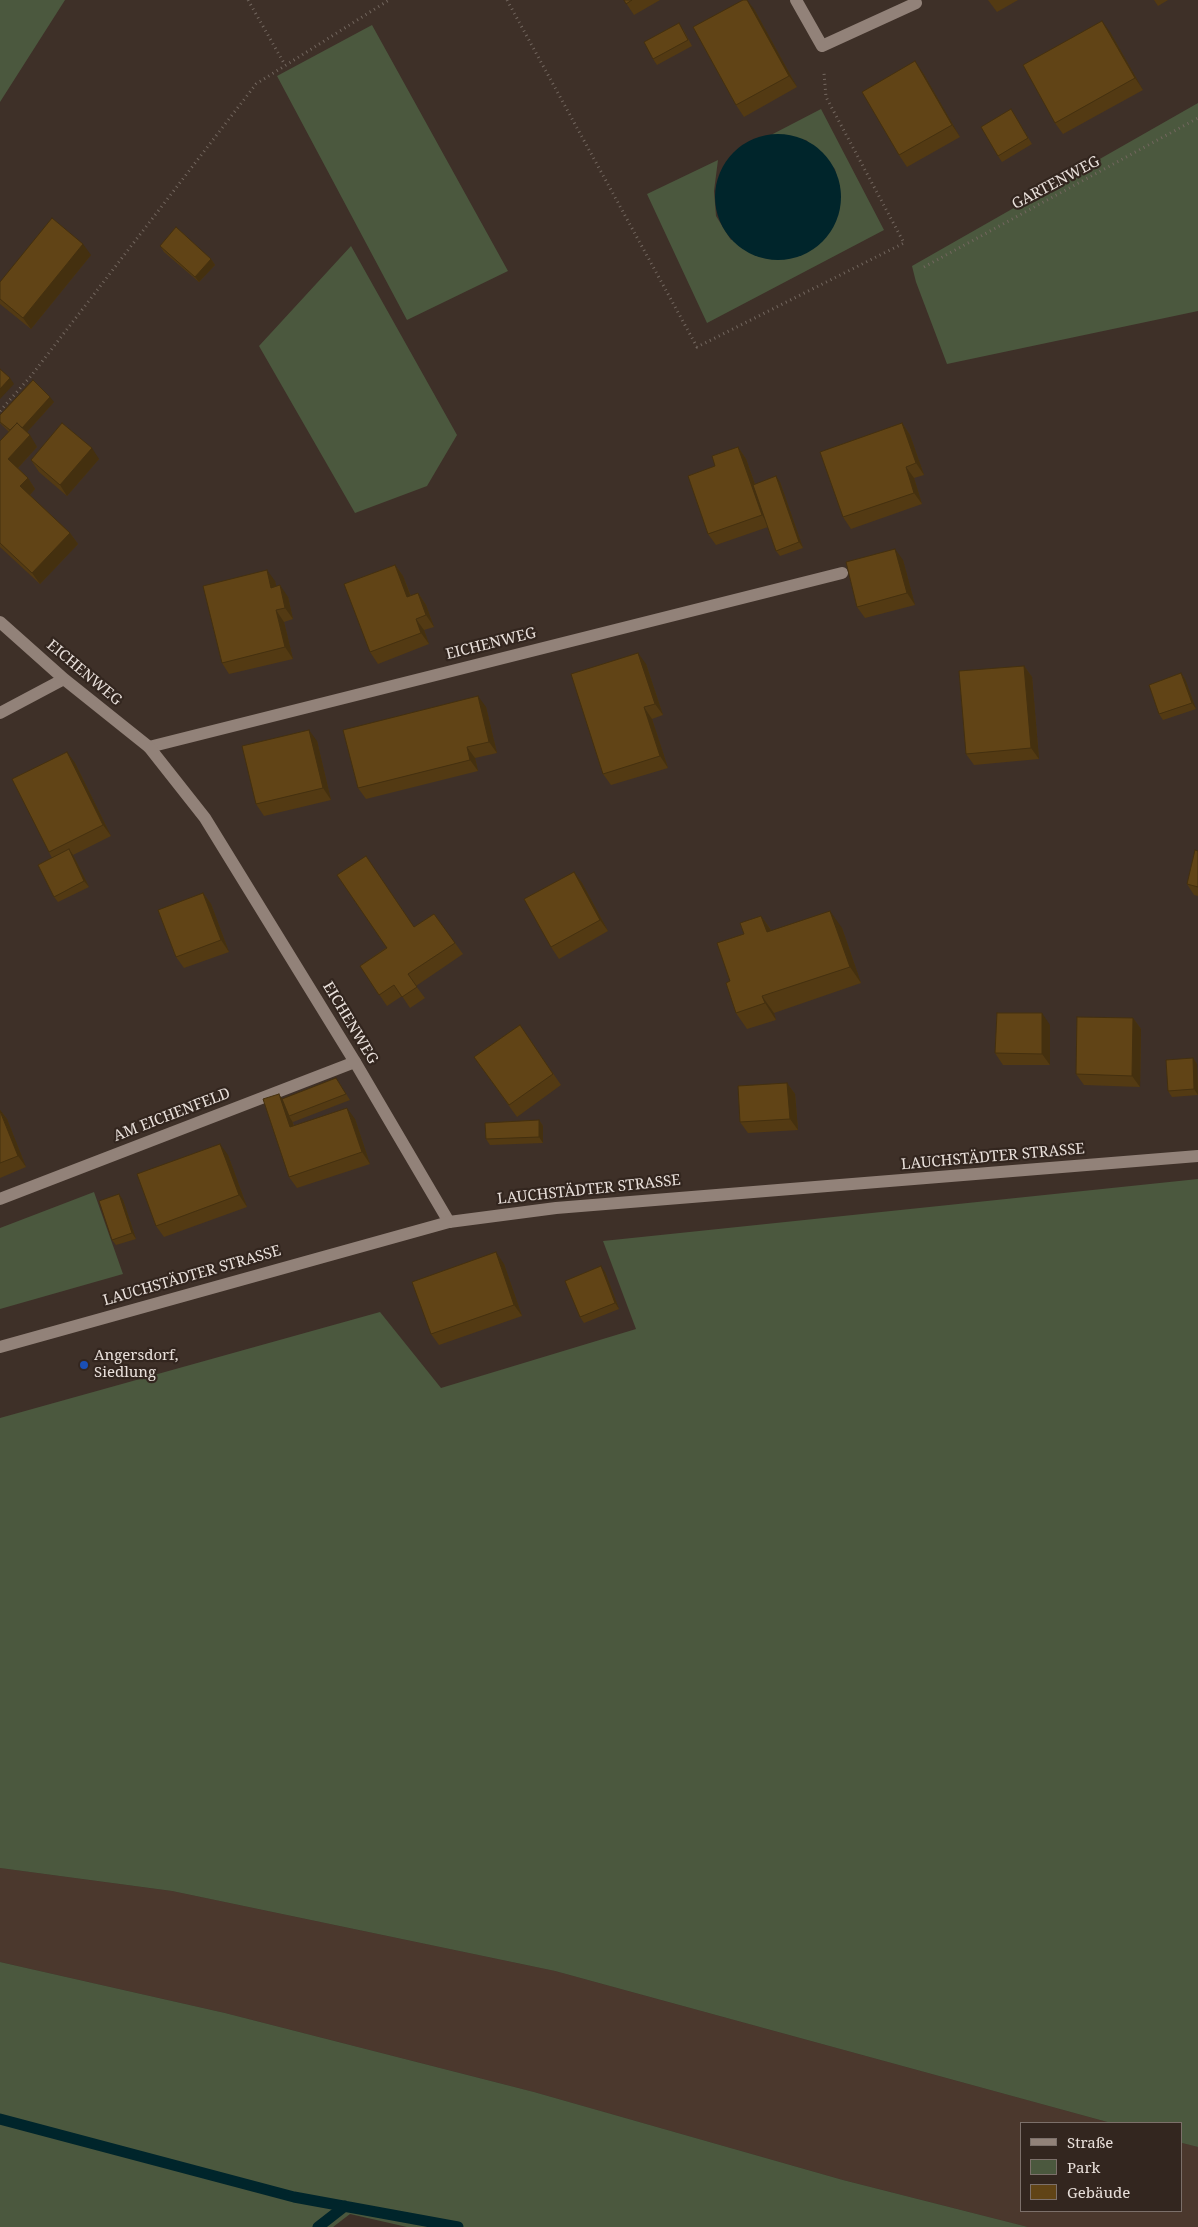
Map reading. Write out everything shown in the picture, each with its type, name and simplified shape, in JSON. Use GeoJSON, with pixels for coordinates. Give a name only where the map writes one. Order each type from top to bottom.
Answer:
{"type":"FeatureCollection","features":[{"type":"Feature","properties":{"kind":"main road"},"geometry":{"type":"LineString","coordinates":[[796,0],[822,46],[916,2]]}},
{"type":"Feature","properties":{"kind":"main road","name":"EICHENWEG"},"geometry":{"type":"LineString","coordinates":[[149,747],[842,573]]}},
{"type":"Feature","properties":{"kind":"main road","name":"EICHENWEG"},"geometry":{"type":"LineString","coordinates":[[0,622],[64,679],[149,747],[206,818],[355,1062],[449,1222]]}},
{"type":"Feature","properties":{"kind":"main road"},"geometry":{"type":"LineString","coordinates":[[0,713],[64,679]]}},
{"type":"Feature","properties":{"kind":"main road","name":"AM EICHENFELD"},"geometry":{"type":"LineString","coordinates":[[0,1199],[355,1062]]}},
{"type":"Feature","properties":{"kind":"main road","name":"LAUCHSTÄDTER STRASSE"},"geometry":{"type":"LineString","coordinates":[[0,1347],[449,1222],[566,1207],[1198,1156]]}},
{"type":"Feature","properties":{"kind":"path"},"geometry":{"type":"LineString","coordinates":[[248,0],[285,65]]}},
{"type":"Feature","properties":{"kind":"path"},"geometry":{"type":"LineString","coordinates":[[0,411],[31,376],[256,84],[388,0]]}},
{"type":"Feature","properties":{"kind":"path"},"geometry":{"type":"LineString","coordinates":[[507,0],[697,347],[904,242],[826,97],[822,46]]}},
{"type":"Feature","properties":{"kind":"path","name":"GARTENWEG"},"geometry":{"type":"LineString","coordinates":[[924,267],[1198,118]]}},
{"type":"Feature","properties":{"kind":"shaded area"},"geometry":{"type":"Polygon","coordinates":[[[0,1868],[172,1891],[555,1971],[1107,2122],[1020,2122],[1020,2212],[1183,2212],[1183,2143],[1198,2147],[1198,2227],[1028,2227],[843,2180],[534,2092],[225,2013],[0,1962],[0,1868]]]}},
{"type":"Feature","properties":{"kind":"green space"},"geometry":{"type":"Polygon","coordinates":[[[0,0],[65,0],[0,102],[0,0]]]}},
{"type":"Feature","properties":{"kind":"green space"},"geometry":{"type":"Polygon","coordinates":[[[372,25],[508,271],[407,320],[277,76],[372,25]]]}},
{"type":"Feature","properties":{"kind":"green space"},"geometry":{"type":"Polygon","coordinates":[[[1198,103],[1198,311],[947,364],[916,282],[912,266],[1198,103]]]}},
{"type":"Feature","properties":{"kind":"green space"},"geometry":{"type":"Polygon","coordinates":[[[821,109],[884,230],[707,323],[647,194],[718,160],[714,191],[716,216],[731,240],[841,197],[835,169],[806,140],[769,136],[821,109]]]}},
{"type":"Feature","properties":{"kind":"green space"},"geometry":{"type":"Polygon","coordinates":[[[351,246],[457,435],[427,486],[355,513],[259,346],[351,246]]]}},
{"type":"Feature","properties":{"kind":"green space"},"geometry":{"type":"Polygon","coordinates":[[[1198,1179],[1198,2147],[1183,2143],[1183,2122],[1107,2122],[555,1971],[172,1891],[0,1868],[0,1418],[380,1312],[441,1388],[636,1329],[603,1241],[1198,1179]]]}},
{"type":"Feature","properties":{"kind":"green space"},"geometry":{"type":"Polygon","coordinates":[[[94,1192],[123,1274],[0,1309],[0,1228],[94,1192]]]}},
{"type":"Feature","properties":{"kind":"green space"},"geometry":{"type":"Polygon","coordinates":[[[0,1962],[225,2013],[534,2092],[843,2180],[1028,2227],[407,2227],[350,2214],[333,2227],[0,2227],[0,1962]]]}},
{"type":"Feature","properties":{"kind":"water"},"geometry":{"type":"Polygon","coordinates":[[[778,134],[802,139],[823,152],[836,173],[841,197],[836,221],[823,242],[802,255],[778,260],[754,255],[733,242],[720,221],[715,197],[720,173],[733,152],[754,139],[778,134]]]}},
{"type":"Feature","properties":{"kind":"building"},"geometry":{"type":"Polygon","coordinates":[[[624,0],[632,0],[626,4],[624,0]]]}},
{"type":"Feature","properties":{"kind":"building"},"geometry":{"type":"Polygon","coordinates":[[[743,0],[747,0],[789,76],[736,105],[693,27],[743,0]]]}},
{"type":"Feature","properties":{"kind":"building"},"geometry":{"type":"Polygon","coordinates":[[[1102,21],[1135,78],[1055,123],[1023,65],[1102,21]]]}},
{"type":"Feature","properties":{"kind":"building"},"geometry":{"type":"Polygon","coordinates":[[[679,23],[688,40],[653,59],[644,42],[679,23]]]}},
{"type":"Feature","properties":{"kind":"building"},"geometry":{"type":"Polygon","coordinates":[[[915,61],[952,125],[899,155],[862,92],[915,61]]]}},
{"type":"Feature","properties":{"kind":"building"},"geometry":{"type":"Polygon","coordinates":[[[1011,109],[1028,138],[998,156],[981,127],[1011,109]]]}},
{"type":"Feature","properties":{"kind":"building"},"geometry":{"type":"Polygon","coordinates":[[[52,218],[83,244],[23,318],[0,299],[0,282],[52,218]]]}},
{"type":"Feature","properties":{"kind":"building"},"geometry":{"type":"Polygon","coordinates":[[[176,227],[211,259],[195,277],[160,246],[176,227]]]}},
{"type":"Feature","properties":{"kind":"building"},"geometry":{"type":"Polygon","coordinates":[[[0,369],[10,378],[0,389],[0,369]]]}},
{"type":"Feature","properties":{"kind":"building"},"geometry":{"type":"Polygon","coordinates":[[[33,380],[50,397],[22,428],[17,423],[10,430],[0,422],[0,415],[33,380]]]}},
{"type":"Feature","properties":{"kind":"building"},"geometry":{"type":"Polygon","coordinates":[[[17,423],[30,435],[8,459],[28,478],[20,486],[70,533],[32,573],[0,543],[0,441],[17,423]]]}},
{"type":"Feature","properties":{"kind":"building"},"geometry":{"type":"Polygon","coordinates":[[[62,423],[92,448],[60,485],[31,460],[62,423]]]}},
{"type":"Feature","properties":{"kind":"building"},"geometry":{"type":"Polygon","coordinates":[[[902,423],[916,463],[906,467],[914,493],[843,517],[820,452],[902,423]]]}},
{"type":"Feature","properties":{"kind":"building"},"geometry":{"type":"Polygon","coordinates":[[[738,447],[762,515],[708,534],[688,476],[715,466],[712,456],[738,447]]]}},
{"type":"Feature","properties":{"kind":"building"},"geometry":{"type":"Polygon","coordinates":[[[776,476],[799,542],[776,551],[753,485],[776,476]]]}},
{"type":"Feature","properties":{"kind":"building"},"geometry":{"type":"Polygon","coordinates":[[[895,549],[907,593],[857,607],[846,562],[895,549]]]}},
{"type":"Feature","properties":{"kind":"building"},"geometry":{"type":"Polygon","coordinates":[[[395,565],[407,597],[418,593],[426,615],[416,619],[421,633],[370,652],[344,584],[395,565]]]}},
{"type":"Feature","properties":{"kind":"building"},"geometry":{"type":"Polygon","coordinates":[[[267,570],[271,588],[280,585],[285,608],[276,610],[285,647],[222,663],[203,586],[267,570]]]}},
{"type":"Feature","properties":{"kind":"building"},"geometry":{"type":"Polygon","coordinates":[[[638,653],[655,704],[644,707],[660,756],[603,774],[571,674],[638,653]]]}},
{"type":"Feature","properties":{"kind":"building"},"geometry":{"type":"Polygon","coordinates":[[[1024,666],[1031,748],[966,754],[959,671],[1024,666]]]}},
{"type":"Feature","properties":{"kind":"building"},"geometry":{"type":"Polygon","coordinates":[[[1181,673],[1192,703],[1159,714],[1149,685],[1181,673]]]}},
{"type":"Feature","properties":{"kind":"building"},"geometry":{"type":"Polygon","coordinates":[[[478,696],[489,742],[467,747],[470,760],[358,788],[343,730],[478,696]]]}},
{"type":"Feature","properties":{"kind":"building"},"geometry":{"type":"Polygon","coordinates":[[[309,730],[323,788],[256,804],[242,746],[309,730]]]}},
{"type":"Feature","properties":{"kind":"building"},"geometry":{"type":"Polygon","coordinates":[[[67,752],[103,825],[49,852],[12,779],[67,752]]]}},
{"type":"Feature","properties":{"kind":"building"},"geometry":{"type":"Polygon","coordinates":[[[69,849],[84,881],[54,897],[38,865],[69,849]]]}},
{"type":"Feature","properties":{"kind":"building"},"geometry":{"type":"Polygon","coordinates":[[[1195,850],[1198,851],[1198,887],[1187,884],[1195,850]]]}},
{"type":"Feature","properties":{"kind":"building"},"geometry":{"type":"Polygon","coordinates":[[[366,856],[414,927],[434,914],[455,943],[408,974],[417,987],[402,997],[394,985],[379,995],[360,966],[387,948],[337,875],[366,856]]]}},
{"type":"Feature","properties":{"kind":"building"},"geometry":{"type":"Polygon","coordinates":[[[574,872],[600,920],[551,947],[524,899],[574,872]]]}},
{"type":"Feature","properties":{"kind":"building"},"geometry":{"type":"Polygon","coordinates":[[[203,893],[221,940],[176,957],[158,910],[203,893]]]}},
{"type":"Feature","properties":{"kind":"building"},"geometry":{"type":"Polygon","coordinates":[[[830,911],[850,967],[762,996],[765,1003],[736,1013],[726,983],[730,981],[717,943],[744,934],[740,923],[761,916],[767,932],[830,911]]]}},
{"type":"Feature","properties":{"kind":"building"},"geometry":{"type":"Polygon","coordinates":[[[997,1013],[1042,1013],[1042,1054],[995,1053],[997,1013]]]}},
{"type":"Feature","properties":{"kind":"building"},"geometry":{"type":"Polygon","coordinates":[[[1077,1017],[1133,1018],[1132,1076],[1076,1074],[1077,1017]]]}},
{"type":"Feature","properties":{"kind":"building"},"geometry":{"type":"Polygon","coordinates":[[[520,1025],[553,1074],[509,1105],[474,1057],[520,1025]]]}},
{"type":"Feature","properties":{"kind":"building"},"geometry":{"type":"Polygon","coordinates":[[[1193,1058],[1194,1089],[1168,1091],[1166,1060],[1193,1058]]]}},
{"type":"Feature","properties":{"kind":"building"},"geometry":{"type":"Polygon","coordinates":[[[336,1078],[346,1094],[289,1116],[282,1099],[336,1078]]]}},
{"type":"Feature","properties":{"kind":"building"},"geometry":{"type":"Polygon","coordinates":[[[787,1083],[790,1119],[740,1122],[738,1086],[787,1083]]]}},
{"type":"Feature","properties":{"kind":"building"},"geometry":{"type":"Polygon","coordinates":[[[279,1094],[290,1127],[347,1108],[362,1152],[289,1177],[263,1099],[279,1094]]]}},
{"type":"Feature","properties":{"kind":"building"},"geometry":{"type":"Polygon","coordinates":[[[0,1111],[18,1156],[0,1163],[0,1111]]]}},
{"type":"Feature","properties":{"kind":"building"},"geometry":{"type":"Polygon","coordinates":[[[539,1120],[539,1137],[486,1139],[485,1123],[539,1120]]]}},
{"type":"Feature","properties":{"kind":"building"},"geometry":{"type":"Polygon","coordinates":[[[220,1144],[239,1195],[156,1226],[137,1174],[220,1144]]]}},
{"type":"Feature","properties":{"kind":"building"},"geometry":{"type":"Polygon","coordinates":[[[119,1194],[132,1233],[112,1240],[99,1201],[119,1194]]]}},
{"type":"Feature","properties":{"kind":"building"},"geometry":{"type":"Polygon","coordinates":[[[496,1252],[514,1305],[431,1334],[412,1282],[496,1252]]]}},
{"type":"Feature","properties":{"kind":"building"},"geometry":{"type":"Polygon","coordinates":[[[601,1266],[615,1303],[580,1317],[565,1281],[601,1266]]]}},
{"type":"Feature","properties":{"kind":"waterway"},"geometry":{"type":"LineString","coordinates":[[0,2119],[294,2197],[458,2227]]}},
{"type":"Feature","properties":{"kind":"waterway"},"geometry":{"type":"LineString","coordinates":[[318,2227],[345,2206]]}},
{"type":"Feature","properties":{"kind":"place","name":"Angersdorf, Siedlung"},"geometry":{"type":"Point","coordinates":[84,1365]}}]}
